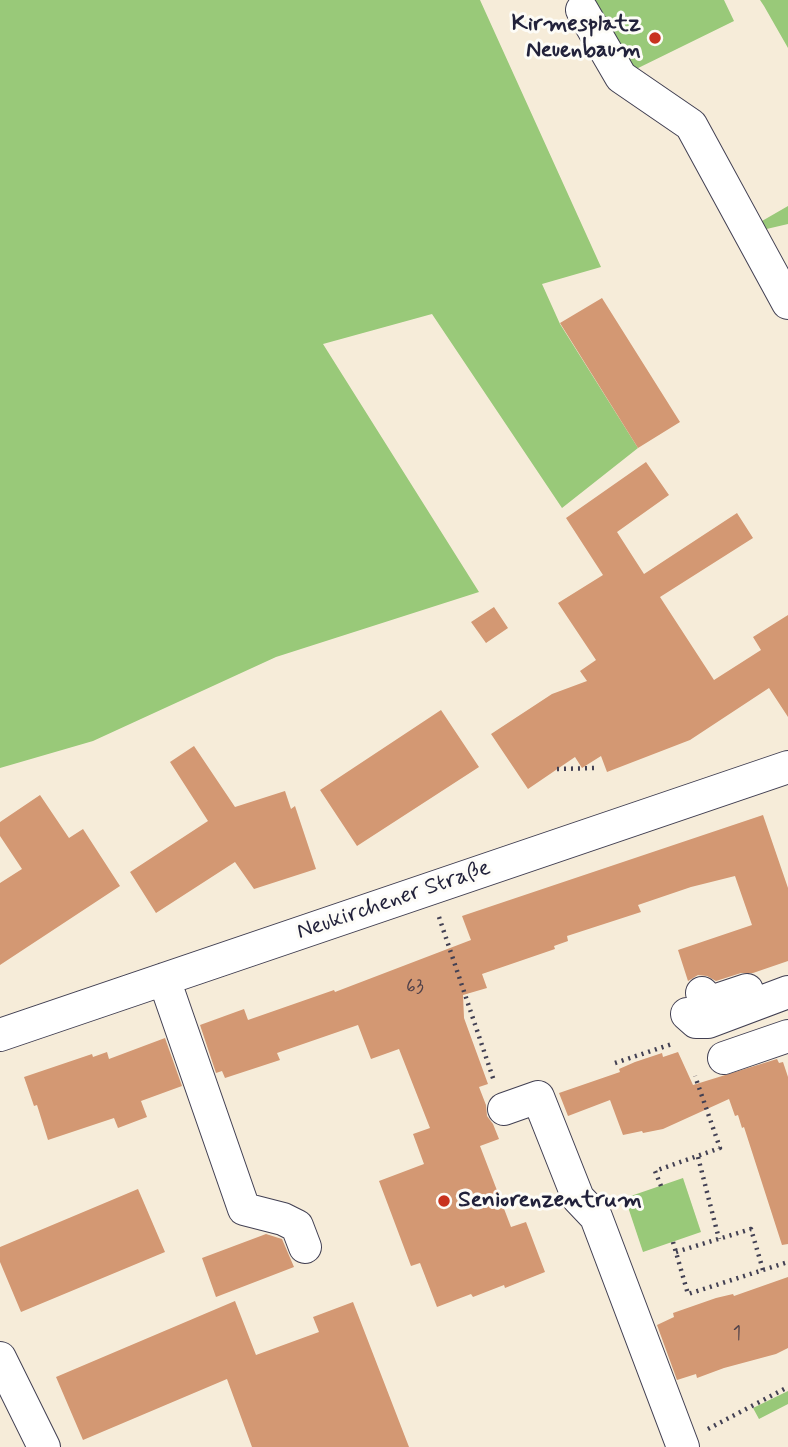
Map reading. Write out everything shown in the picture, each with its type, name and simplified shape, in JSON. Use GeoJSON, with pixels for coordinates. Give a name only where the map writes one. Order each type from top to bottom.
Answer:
{"type":"FeatureCollection","features":[{"type":"Feature","properties":{"kind":"street"},"geometry":{"type":"LineString","coordinates":[[582,10],[621,77],[691,125],[788,303]]}},
{"type":"Feature","properties":{"kind":"street","name":"Neukirchener Straße"},"geometry":{"type":"LineString","coordinates":[[0,1035],[787,771]]}},
{"type":"Feature","properties":{"kind":"street"},"geometry":{"type":"LineString","coordinates":[[164,979],[244,1209],[283,1219],[298,1226],[305,1247]]}},
{"type":"Feature","properties":{"kind":"street"},"geometry":{"type":"LineString","coordinates":[[788,983],[780,979],[711,1002],[694,1004],[696,1022],[708,1022],[788,992]]}},
{"type":"Feature","properties":{"kind":"street"},"geometry":{"type":"LineString","coordinates":[[723,1058],[788,1036]]}},
{"type":"Feature","properties":{"kind":"street"},"geometry":{"type":"LineString","coordinates":[[504,1109],[538,1097],[578,1198],[596,1217],[682,1445]]}},
{"type":"Feature","properties":{"kind":"street"},"geometry":{"type":"LineString","coordinates":[[0,1358],[44,1447]]}},
{"type":"Feature","properties":{"kind":"path"},"geometry":{"type":"LineString","coordinates":[[557,769],[595,768]]}},
{"type":"Feature","properties":{"kind":"path"},"geometry":{"type":"LineString","coordinates":[[429,889],[504,1109]]}},
{"type":"Feature","properties":{"kind":"path"},"geometry":{"type":"LineString","coordinates":[[615,1063],[669,1043],[723,1058]]}},
{"type":"Feature","properties":{"kind":"path"},"geometry":{"type":"LineString","coordinates":[[661,1186],[656,1171],[720,1149],[693,1069],[723,1058]]}},
{"type":"Feature","properties":{"kind":"path"},"geometry":{"type":"LineString","coordinates":[[698,1157],[719,1239]]}},
{"type":"Feature","properties":{"kind":"path"},"geometry":{"type":"LineString","coordinates":[[676,1252],[751,1229],[762,1270]]}},
{"type":"Feature","properties":{"kind":"path"},"geometry":{"type":"LineString","coordinates":[[673,1242],[688,1294],[788,1262]]}},
{"type":"Feature","properties":{"kind":"path"},"geometry":{"type":"LineString","coordinates":[[682,1445],[788,1387]]}},
{"type":"Feature","properties":{"kind":"green space"},"geometry":{"type":"Polygon","coordinates":[[[0,0],[480,0],[601,267],[542,284],[560,324],[638,448],[562,508],[432,314],[323,344],[479,592],[276,657],[93,741],[0,768],[0,0]]]}},
{"type":"Feature","properties":{"kind":"green space","name":"Kirmesplatz Neuenbaum"},"geometry":{"type":"Polygon","coordinates":[[[591,0],[724,0],[734,21],[628,73],[591,0]]]}},
{"type":"Feature","properties":{"kind":"green space"},"geometry":{"type":"Polygon","coordinates":[[[760,0],[788,0],[788,48],[764,6],[760,0]]]}},
{"type":"Feature","properties":{"kind":"green space"},"geometry":{"type":"Polygon","coordinates":[[[788,206],[788,224],[758,231],[762,221],[788,206]]]}},
{"type":"Feature","properties":{"kind":"green space"},"geometry":{"type":"Polygon","coordinates":[[[683,1178],[701,1232],[643,1252],[625,1198],[683,1178]]]}},
{"type":"Feature","properties":{"kind":"green space"},"geometry":{"type":"Polygon","coordinates":[[[788,1391],[788,1404],[759,1419],[753,1408],[788,1391]]]}},
{"type":"Feature","properties":{"kind":"building"},"geometry":{"type":"Polygon","coordinates":[[[602,298],[680,422],[638,448],[560,323],[602,298]]]}},
{"type":"Feature","properties":{"kind":"building"},"geometry":{"type":"Polygon","coordinates":[[[646,462],[669,495],[617,532],[644,574],[737,513],[753,538],[660,597],[714,680],[761,650],[753,637],[788,615],[788,717],[769,688],[690,740],[607,772],[601,756],[582,768],[575,757],[528,789],[491,734],[552,694],[587,681],[580,671],[596,660],[558,603],[603,575],[566,518],[646,462]]]}},
{"type":"Feature","properties":{"kind":"building"},"geometry":{"type":"Polygon","coordinates":[[[494,607],[508,628],[486,643],[471,622],[494,607]]]}},
{"type":"Feature","properties":{"kind":"building"},"geometry":{"type":"Polygon","coordinates":[[[441,710],[479,767],[357,846],[320,790],[441,710]]]}},
{"type":"Feature","properties":{"kind":"building"},"geometry":{"type":"Polygon","coordinates":[[[194,746],[235,807],[285,791],[291,809],[295,806],[316,869],[254,889],[235,862],[156,913],[130,872],[208,821],[170,762],[194,746]]]}},
{"type":"Feature","properties":{"kind":"building"},"geometry":{"type":"Polygon","coordinates":[[[40,795],[69,838],[83,829],[120,886],[0,965],[0,883],[22,869],[0,836],[0,822],[40,795]]]}},
{"type":"Feature","properties":{"kind":"building"},"geometry":{"type":"Polygon","coordinates":[[[763,815],[788,888],[788,961],[753,973],[741,973],[716,981],[698,975],[688,981],[678,950],[752,925],[735,876],[638,905],[641,912],[567,936],[568,941],[554,946],[555,949],[482,974],[487,988],[463,995],[464,1018],[488,1084],[479,1087],[487,1116],[499,1139],[480,1146],[511,1227],[526,1222],[545,1272],[505,1288],[504,1285],[473,1297],[471,1294],[437,1307],[420,1263],[411,1266],[379,1181],[424,1164],[413,1134],[430,1128],[399,1049],[371,1059],[358,1025],[277,1053],[280,1060],[225,1078],[222,1071],[216,1073],[200,1025],[244,1009],[248,1020],[334,990],[335,992],[471,940],[462,916],[763,815]]]}},
{"type":"Feature","properties":{"kind":"building"},"geometry":{"type":"Polygon","coordinates":[[[165,1038],[182,1086],[141,1101],[147,1117],[118,1128],[114,1118],[48,1140],[37,1105],[34,1106],[24,1077],[92,1054],[93,1057],[107,1052],[109,1059],[165,1038]]]}},
{"type":"Feature","properties":{"kind":"building"},"geometry":{"type":"Polygon","coordinates":[[[678,1052],[693,1085],[777,1059],[779,1063],[783,1062],[788,1077],[788,1244],[782,1245],[744,1127],[742,1128],[738,1115],[735,1116],[729,1099],[663,1129],[643,1133],[623,1135],[610,1100],[568,1116],[559,1093],[620,1072],[619,1069],[635,1062],[662,1053],[663,1057],[678,1052]]]}},
{"type":"Feature","properties":{"kind":"building"},"geometry":{"type":"Polygon","coordinates":[[[138,1189],[165,1252],[21,1312],[0,1262],[0,1247],[138,1189]]]}},
{"type":"Feature","properties":{"kind":"building"},"geometry":{"type":"Polygon","coordinates":[[[266,1234],[282,1239],[294,1267],[216,1297],[202,1258],[266,1234]]]}},
{"type":"Feature","properties":{"kind":"building"},"geometry":{"type":"Polygon","coordinates":[[[788,1277],[788,1348],[697,1378],[696,1374],[677,1380],[657,1325],[674,1317],[673,1313],[788,1277]]]}},
{"type":"Feature","properties":{"kind":"building"},"geometry":{"type":"Polygon","coordinates":[[[235,1301],[256,1355],[319,1332],[313,1317],[353,1302],[409,1447],[252,1447],[227,1379],[83,1440],[56,1377],[235,1301]]]}},
{"type":"Feature","properties":{"kind":"place","name":"Kirmesplatz Neuenbaum"},"geometry":{"type":"Point","coordinates":[655,38]}},
{"type":"Feature","properties":{"kind":"place","name":"Seniorenzentrum"},"geometry":{"type":"Point","coordinates":[444,1201]}}]}
